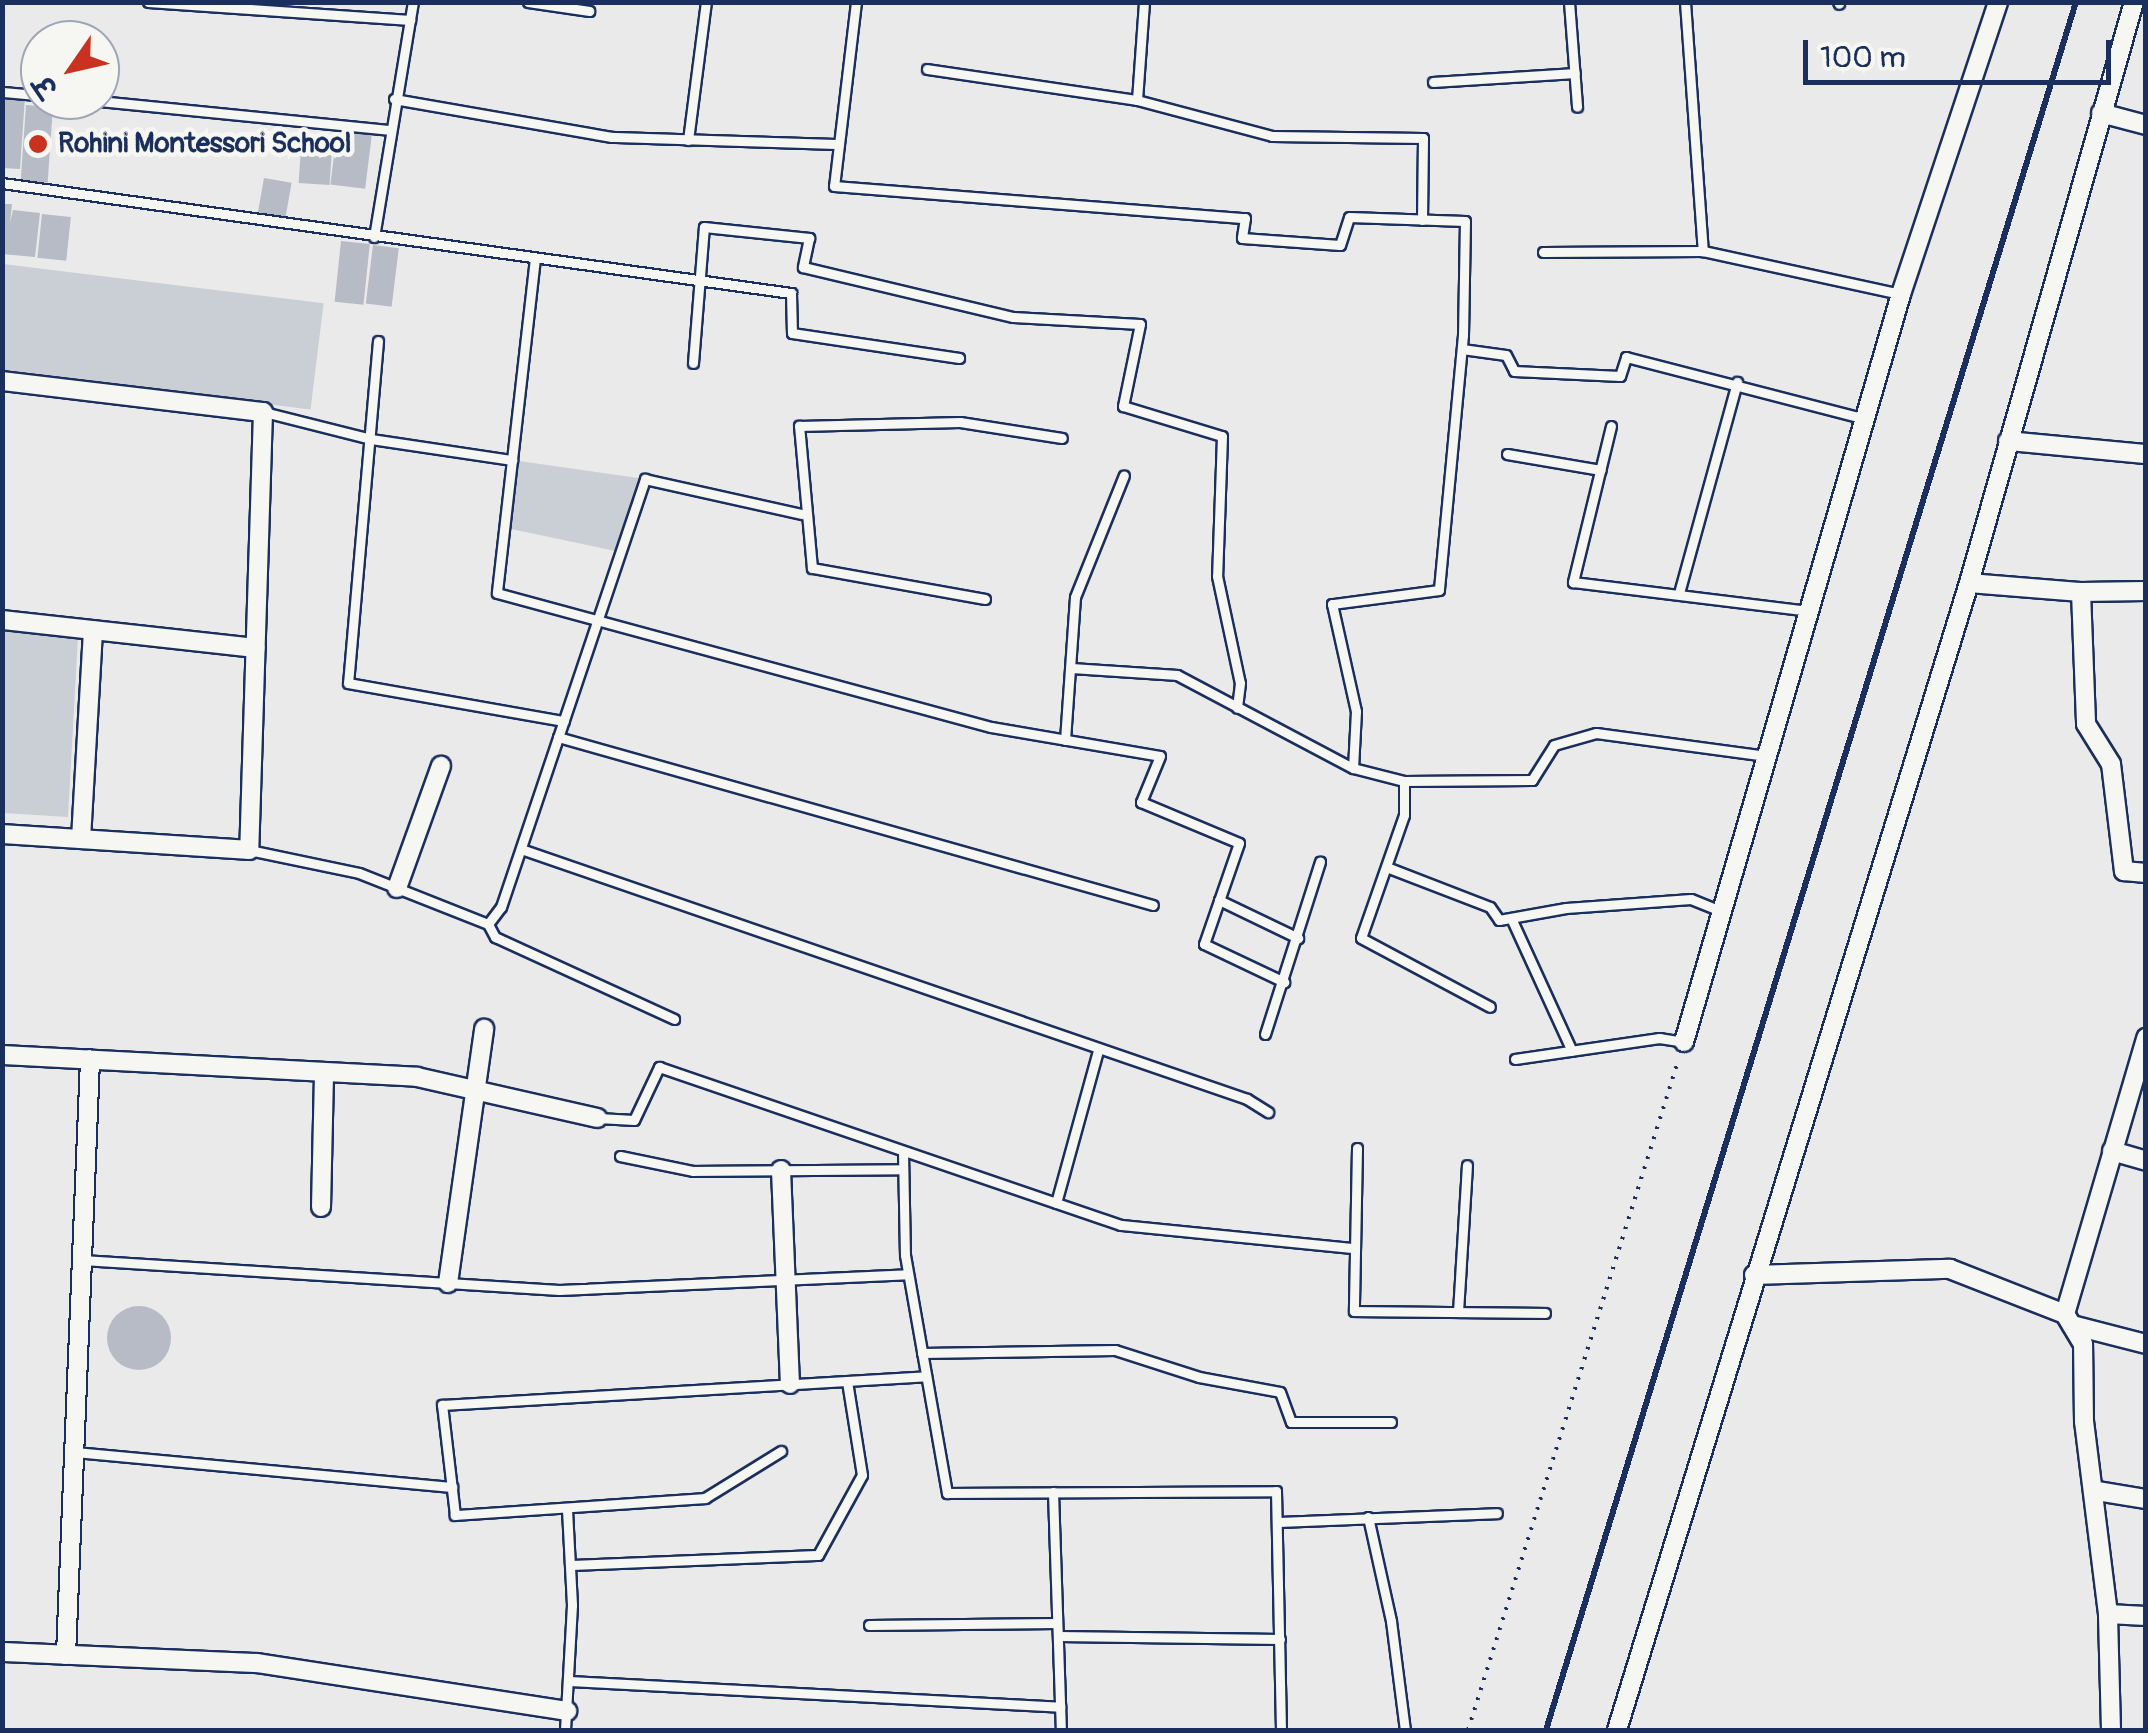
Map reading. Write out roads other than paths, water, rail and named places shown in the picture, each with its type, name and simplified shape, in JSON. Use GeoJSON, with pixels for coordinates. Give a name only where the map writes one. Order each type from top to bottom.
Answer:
{"type":"FeatureCollection","features":[{"type":"Feature","properties":{"kind":"street"},"geometry":{"type":"LineString","coordinates":[[1684,1042],[1770,756],[1900,294],[1998,2]]}},
{"type":"Feature","properties":{"kind":"street"},"geometry":{"type":"LineString","coordinates":[[1616,1730],[1969,583],[2134,2]]}},
{"type":"Feature","properties":{"kind":"street"},"geometry":{"type":"LineString","coordinates":[[2101,113],[2146,126]]}},
{"type":"Feature","properties":{"kind":"street"},"geometry":{"type":"LineString","coordinates":[[2,381],[264,412],[249,850],[2,834]]}},
{"type":"Feature","properties":{"kind":"street"},"geometry":{"type":"LineString","coordinates":[[2008,441],[2146,454]]}},
{"type":"Feature","properties":{"kind":"street"},"geometry":{"type":"LineString","coordinates":[[1969,583],[2080,592],[2146,592]]}},
{"type":"Feature","properties":{"kind":"street"},"geometry":{"type":"LineString","coordinates":[[2080,592],[2086,724],[2111,764],[2124,871],[2146,873]]}},
{"type":"Feature","properties":{"kind":"street"},"geometry":{"type":"LineString","coordinates":[[2,620],[256,648]]}},
{"type":"Feature","properties":{"kind":"street"},"geometry":{"type":"LineString","coordinates":[[81,839],[94,630]]}},
{"type":"Feature","properties":{"kind":"street"},"geometry":{"type":"LineString","coordinates":[[397,888],[442,766]]}},
{"type":"Feature","properties":{"kind":"street"},"geometry":{"type":"LineString","coordinates":[[448,1283],[484,1029]]}},
{"type":"Feature","properties":{"kind":"street"},"geometry":{"type":"LineString","coordinates":[[2111,1730],[2108,1614],[2097,1491],[2084,1422],[2083,1344],[2069,1319],[2146,1038]]}},
{"type":"Feature","properties":{"kind":"street"},"geometry":{"type":"LineString","coordinates":[[2,1055],[418,1077],[597,1118]]}},
{"type":"Feature","properties":{"kind":"street"},"geometry":{"type":"LineString","coordinates":[[66,1655],[90,1059]]}},
{"type":"Feature","properties":{"kind":"street"},"geometry":{"type":"LineString","coordinates":[[321,1208],[324,1072]]}},
{"type":"Feature","properties":{"kind":"street"},"geometry":{"type":"LineString","coordinates":[[2112,1151],[2146,1161]]}},
{"type":"Feature","properties":{"kind":"street"},"geometry":{"type":"LineString","coordinates":[[782,1170],[790,1384]]}},
{"type":"Feature","properties":{"kind":"street"},"geometry":{"type":"LineString","coordinates":[[1754,1274],[1950,1269],[2069,1319],[2146,1344]]}},
{"type":"Feature","properties":{"kind":"street"},"geometry":{"type":"LineString","coordinates":[[2097,1491],[2146,1498]]}},
{"type":"Feature","properties":{"kind":"street"},"geometry":{"type":"LineString","coordinates":[[2108,1614],[2146,1616]]}},
{"type":"Feature","properties":{"kind":"street"},"geometry":{"type":"LineString","coordinates":[[2,1652],[257,1664],[568,1710]]}},
{"type":"Feature","properties":{"kind":"lane"},"geometry":{"type":"LineString","coordinates":[[148,2],[410,20]]}},
{"type":"Feature","properties":{"kind":"lane"},"geometry":{"type":"LineString","coordinates":[[374,237],[388,130],[413,2]]}},
{"type":"Feature","properties":{"kind":"lane"},"geometry":{"type":"LineString","coordinates":[[528,2],[589,11]]}},
{"type":"Feature","properties":{"kind":"lane"},"geometry":{"type":"LineString","coordinates":[[688,140],[706,2]]}},
{"type":"Feature","properties":{"kind":"lane"},"geometry":{"type":"LineString","coordinates":[[856,2],[834,186],[1244,218],[1242,238],[1340,245],[1349,217],[1465,221],[1462,349],[1439,590],[1332,604],[1356,711],[1353,768]]}},
{"type":"Feature","properties":{"kind":"lane"},"geometry":{"type":"LineString","coordinates":[[1137,100],[1144,2]]}},
{"type":"Feature","properties":{"kind":"lane"},"geometry":{"type":"LineString","coordinates":[[1569,2],[1577,107]]}},
{"type":"Feature","properties":{"kind":"lane"},"geometry":{"type":"LineString","coordinates":[[1685,2],[1703,251]]}},
{"type":"Feature","properties":{"kind":"lane"},"geometry":{"type":"LineString","coordinates":[[927,69],[1137,100],[1272,136],[1423,138],[1422,220]]}},
{"type":"Feature","properties":{"kind":"lane"},"geometry":{"type":"LineString","coordinates":[[1433,82],[1575,73]]}},
{"type":"Feature","properties":{"kind":"lane"},"geometry":{"type":"LineString","coordinates":[[394,99],[612,137],[839,144]]}},
{"type":"Feature","properties":{"kind":"lane"},"geometry":{"type":"LineString","coordinates":[[120,103],[388,130]]}},
{"type":"Feature","properties":{"kind":"lane"},"geometry":{"type":"LineString","coordinates":[[2,183],[791,293],[792,333],[959,358]]}},
{"type":"Feature","properties":{"kind":"lane"},"geometry":{"type":"LineString","coordinates":[[692,364],[704,227],[809,238],[803,267],[1013,317],[1140,324],[1123,406],[1222,436],[1217,576],[1240,683],[1237,708]]}},
{"type":"Feature","properties":{"kind":"lane"},"geometry":{"type":"LineString","coordinates":[[1544,252],[1703,251],[1900,294]]}},
{"type":"Feature","properties":{"kind":"lane"},"geometry":{"type":"LineString","coordinates":[[535,258],[497,593],[991,727],[1160,756],[1141,802],[1239,842],[1204,944],[1284,982]]}},
{"type":"Feature","properties":{"kind":"lane"},"geometry":{"type":"LineString","coordinates":[[378,341],[348,682],[564,721]]}},
{"type":"Feature","properties":{"kind":"lane"},"geometry":{"type":"LineString","coordinates":[[1462,349],[1506,355],[1514,371],[1620,376],[1626,357],[1737,382],[1864,420]]}},
{"type":"Feature","properties":{"kind":"lane"},"geometry":{"type":"LineString","coordinates":[[1679,593],[1737,382]]}},
{"type":"Feature","properties":{"kind":"lane"},"geometry":{"type":"LineString","coordinates":[[264,412],[371,439],[512,460]]}},
{"type":"Feature","properties":{"kind":"lane"},"geometry":{"type":"LineString","coordinates":[[985,599],[812,568],[802,514],[798,426],[960,422],[1062,438]]}},
{"type":"Feature","properties":{"kind":"lane"},"geometry":{"type":"LineString","coordinates":[[1611,426],[1573,582],[1791,604],[1811,612]]}},
{"type":"Feature","properties":{"kind":"lane"},"geometry":{"type":"LineString","coordinates":[[1507,454],[1600,470]]}},
{"type":"Feature","properties":{"kind":"lane"},"geometry":{"type":"LineString","coordinates":[[1065,740],[1075,597],[1124,475]]}},
{"type":"Feature","properties":{"kind":"lane"},"geometry":{"type":"LineString","coordinates":[[488,924],[521,849],[645,479],[802,514]]}},
{"type":"Feature","properties":{"kind":"lane"},"geometry":{"type":"LineString","coordinates":[[1072,668],[1178,674],[1353,768],[1404,780],[1532,780],[1554,745],[1596,733],[1770,756]]}},
{"type":"Feature","properties":{"kind":"lane"},"geometry":{"type":"LineString","coordinates":[[558,737],[1153,905]]}},
{"type":"Feature","properties":{"kind":"lane"},"geometry":{"type":"LineString","coordinates":[[1404,780],[1404,815],[1390,868],[1361,938],[1490,1007]]}},
{"type":"Feature","properties":{"kind":"lane"},"geometry":{"type":"LineString","coordinates":[[521,849],[1247,1098],[1268,1112]]}},
{"type":"Feature","properties":{"kind":"lane"},"geometry":{"type":"LineString","coordinates":[[249,850],[397,888],[488,924],[495,937],[674,1019]]}},
{"type":"Feature","properties":{"kind":"lane"},"geometry":{"type":"LineString","coordinates":[[1265,1034],[1320,862]]}},
{"type":"Feature","properties":{"kind":"lane"},"geometry":{"type":"LineString","coordinates":[[1390,868],[1490,907],[1499,920],[1691,899],[1724,912]]}},
{"type":"Feature","properties":{"kind":"lane"},"geometry":{"type":"LineString","coordinates":[[1220,900],[1298,938]]}},
{"type":"Feature","properties":{"kind":"lane"},"geometry":{"type":"LineString","coordinates":[[1510,918],[1572,1050]]}},
{"type":"Feature","properties":{"kind":"lane"},"geometry":{"type":"LineString","coordinates":[[1515,1060],[1659,1038],[1684,1042]]}},
{"type":"Feature","properties":{"kind":"lane"},"geometry":{"type":"LineString","coordinates":[[1056,1204],[1098,1050]]}},
{"type":"Feature","properties":{"kind":"lane"},"geometry":{"type":"LineString","coordinates":[[597,1118],[634,1120],[660,1067],[1121,1225],[1350,1248]]}},
{"type":"Feature","properties":{"kind":"lane"},"geometry":{"type":"LineString","coordinates":[[1356,1148],[1350,1248],[1354,1311],[1545,1313]]}},
{"type":"Feature","properties":{"kind":"lane"},"geometry":{"type":"LineString","coordinates":[[903,1152],[908,1274],[948,1493],[1276,1490],[1281,1730]]}},
{"type":"Feature","properties":{"kind":"lane"},"geometry":{"type":"LineString","coordinates":[[620,1156],[694,1170],[903,1169]]}},
{"type":"Feature","properties":{"kind":"lane"},"geometry":{"type":"LineString","coordinates":[[1458,1312],[1467,1164]]}},
{"type":"Feature","properties":{"kind":"lane"},"geometry":{"type":"LineString","coordinates":[[82,1260],[558,1290],[908,1274]]}},
{"type":"Feature","properties":{"kind":"lane"},"geometry":{"type":"LineString","coordinates":[[922,1353],[1116,1350],[1200,1377],[1280,1392],[1291,1422],[1391,1422]]}},
{"type":"Feature","properties":{"kind":"lane"},"geometry":{"type":"LineString","coordinates":[[780,1451],[705,1498],[455,1515],[442,1405],[926,1376]]}},
{"type":"Feature","properties":{"kind":"lane"},"geometry":{"type":"LineString","coordinates":[[570,1565],[818,1555],[862,1475],[847,1381]]}},
{"type":"Feature","properties":{"kind":"lane"},"geometry":{"type":"LineString","coordinates":[[74,1452],[452,1487]]}},
{"type":"Feature","properties":{"kind":"lane"},"geometry":{"type":"LineString","coordinates":[[1053,1492],[1061,1730]]}},
{"type":"Feature","properties":{"kind":"lane"},"geometry":{"type":"LineString","coordinates":[[565,1730],[570,1565],[567,1508]]}},
{"type":"Feature","properties":{"kind":"lane"},"geometry":{"type":"LineString","coordinates":[[1277,1522],[1498,1513]]}},
{"type":"Feature","properties":{"kind":"lane"},"geometry":{"type":"LineString","coordinates":[[1368,1517],[1391,1620],[1406,1730]]}},
{"type":"Feature","properties":{"kind":"lane"},"geometry":{"type":"LineString","coordinates":[[869,1625],[1057,1623]]}},
{"type":"Feature","properties":{"kind":"lane"},"geometry":{"type":"LineString","coordinates":[[1058,1636],[1280,1640]]}},
{"type":"Feature","properties":{"kind":"lane"},"geometry":{"type":"LineString","coordinates":[[568,1681],[1060,1707]]}},
{"type":"Feature","properties":{"kind":"railway"},"geometry":{"type":"LineString","coordinates":[[1546,1730],[2076,2]]}},
{"type":"Feature","properties":{"kind":"place","name":"Rohini Montessori School"},"geometry":{"type":"Point","coordinates":[38,144]}}]}
